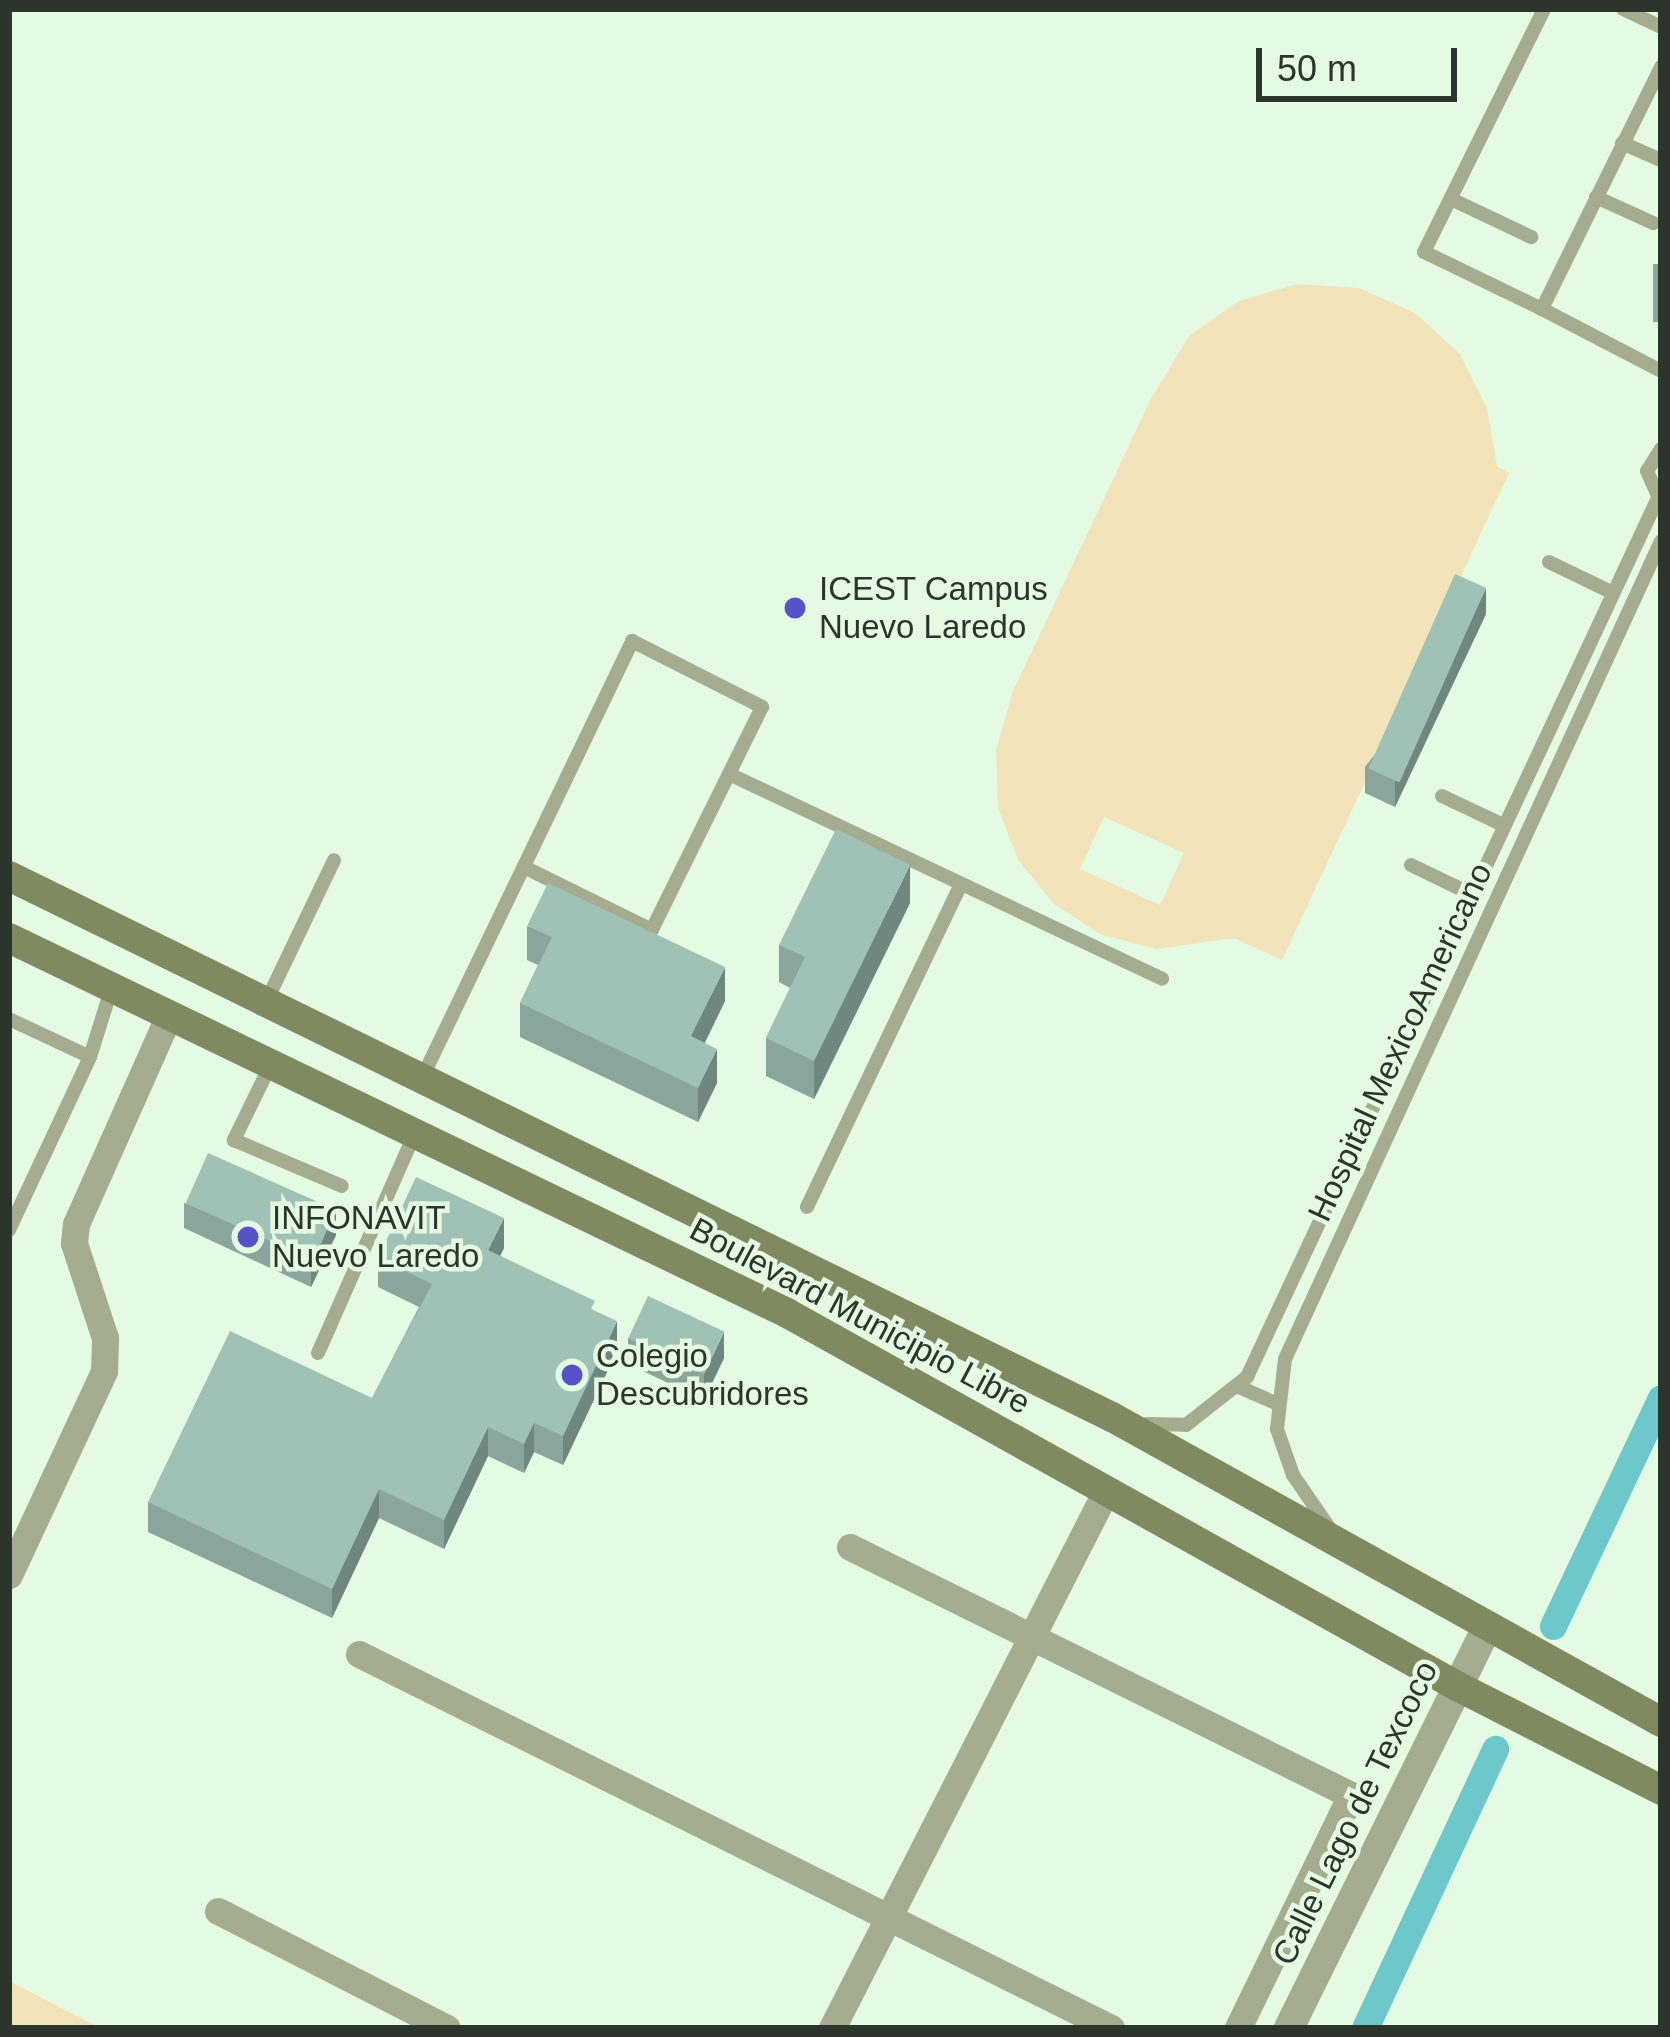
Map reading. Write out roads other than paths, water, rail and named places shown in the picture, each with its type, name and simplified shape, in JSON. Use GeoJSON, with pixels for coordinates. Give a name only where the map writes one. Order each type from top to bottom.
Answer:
{"type":"FeatureCollection","features":[{"type":"Feature","properties":{"kind":"main road","name":"Boulevard Municipio Libre"},"geometry":{"type":"LineString","coordinates":[[12,884],[332,1031],[1112,1417],[1486,1629],[1661,1721]]}},
{"type":"Feature","properties":{"kind":"main road","name":"Boulevard Municipio Libre"},"geometry":{"type":"LineString","coordinates":[[9,938],[903,1373],[1457,1686],[1661,1790]]}},
{"type":"Feature","properties":{"kind":"main road"},"geometry":{"type":"LineString","coordinates":[[309,1082],[332,1031]]}},
{"type":"Feature","properties":{"kind":"main road"},"geometry":{"type":"LineString","coordinates":[[903,1373],[930,1326]]}},
{"type":"Feature","properties":{"kind":"street"},"geometry":{"type":"LineString","coordinates":[[9,1575],[104,1371],[105,1339],[74,1243],[76,1224],[170,1015]]}},
{"type":"Feature","properties":{"kind":"street"},"geometry":{"type":"LineString","coordinates":[[832,2028],[1106,1490]]}},
{"type":"Feature","properties":{"kind":"street"},"geometry":{"type":"LineString","coordinates":[[850,1547],[1352,1796],[1238,2028]]}},
{"type":"Feature","properties":{"kind":"street","name":"Calle Lago de Texcoco"},"geometry":{"type":"LineString","coordinates":[[1289,2028],[1486,1629]]}},
{"type":"Feature","properties":{"kind":"street"},"geometry":{"type":"LineString","coordinates":[[359,1654],[886,1922],[1111,2028]]}},
{"type":"Feature","properties":{"kind":"street"},"geometry":{"type":"LineString","coordinates":[[218,1911],[446,2028]]}},
{"type":"Feature","properties":{"kind":"lane"},"geometry":{"type":"LineString","coordinates":[[1544,9],[1424,252],[1661,371]]}},
{"type":"Feature","properties":{"kind":"lane"},"geometry":{"type":"LineString","coordinates":[[1623,9],[1661,27]]}},
{"type":"Feature","properties":{"kind":"lane"},"geometry":{"type":"LineString","coordinates":[[1542,309],[1622,143],[1654,94],[1661,67]]}},
{"type":"Feature","properties":{"kind":"lane"},"geometry":{"type":"LineString","coordinates":[[1622,143],[1661,160]]}},
{"type":"Feature","properties":{"kind":"lane"},"geometry":{"type":"LineString","coordinates":[[1596,197],[1653,223]]}},
{"type":"Feature","properties":{"kind":"lane"},"geometry":{"type":"LineString","coordinates":[[1451,199],[1531,237]]}},
{"type":"Feature","properties":{"kind":"lane"},"geometry":{"type":"LineString","coordinates":[[1659,502],[1647,471],[1661,449]]}},
{"type":"Feature","properties":{"kind":"lane","name":"Hospital MexicoAmericano"},"geometry":{"type":"LineString","coordinates":[[1112,1417],[1167,1429],[1186,1425],[1239,1387],[1659,502]]}},
{"type":"Feature","properties":{"kind":"lane","name":"Hospital MexicoAmericano"},"geometry":{"type":"LineString","coordinates":[[1361,1559],[1293,1475],[1277,1429],[1285,1359],[1661,541]]}},
{"type":"Feature","properties":{"kind":"lane"},"geometry":{"type":"LineString","coordinates":[[1549,562],[1613,592]]}},
{"type":"Feature","properties":{"kind":"lane"},"geometry":{"type":"LineString","coordinates":[[1592,637],[1612,647]]}},
{"type":"Feature","properties":{"kind":"lane"},"geometry":{"type":"LineString","coordinates":[[424,1076],[632,641],[762,707],[652,930],[524,867]]}},
{"type":"Feature","properties":{"kind":"lane"},"geometry":{"type":"LineString","coordinates":[[729,774],[1162,980]]}},
{"type":"Feature","properties":{"kind":"lane"},"geometry":{"type":"LineString","coordinates":[[1442,796],[1529,826]]}},
{"type":"Feature","properties":{"kind":"lane"},"geometry":{"type":"LineString","coordinates":[[267,1000],[334,860]]}},
{"type":"Feature","properties":{"kind":"lane"},"geometry":{"type":"LineString","coordinates":[[1411,865],[1471,894]]}},
{"type":"Feature","properties":{"kind":"lane"},"geometry":{"type":"LineString","coordinates":[[807,1207],[961,884]]}},
{"type":"Feature","properties":{"kind":"lane"},"geometry":{"type":"LineString","coordinates":[[9,1230],[90,1057],[112,987]]}},
{"type":"Feature","properties":{"kind":"lane"},"geometry":{"type":"LineString","coordinates":[[9,1019],[90,1057]]}},
{"type":"Feature","properties":{"kind":"lane"},"geometry":{"type":"LineString","coordinates":[[271,1064],[234,1140],[342,1186]]}},
{"type":"Feature","properties":{"kind":"lane"},"geometry":{"type":"LineString","coordinates":[[1366,1117],[1388,1130]]}},
{"type":"Feature","properties":{"kind":"lane"},"geometry":{"type":"LineString","coordinates":[[318,1353],[415,1133]]}},
{"type":"Feature","properties":{"kind":"lane"},"geometry":{"type":"LineString","coordinates":[[1239,1387],[1278,1404]]}},
{"type":"Feature","properties":{"kind":"waterway"},"geometry":{"type":"LineString","coordinates":[[1553,1626],[1661,1398]]}},
{"type":"Feature","properties":{"kind":"waterway"},"geometry":{"type":"LineString","coordinates":[[1365,2028],[1495,1749]]}},
{"type":"Feature","properties":{"kind":"place","name":"ICEST Campus Nuevo Laredo"},"geometry":{"type":"Point","coordinates":[795,608]}},
{"type":"Feature","properties":{"kind":"place","name":"INFONAVIT Nuevo Laredo"},"geometry":{"type":"Point","coordinates":[248,1237]}},
{"type":"Feature","properties":{"kind":"place","name":"Colegio Descubridores"},"geometry":{"type":"Point","coordinates":[572,1375]}}]}
